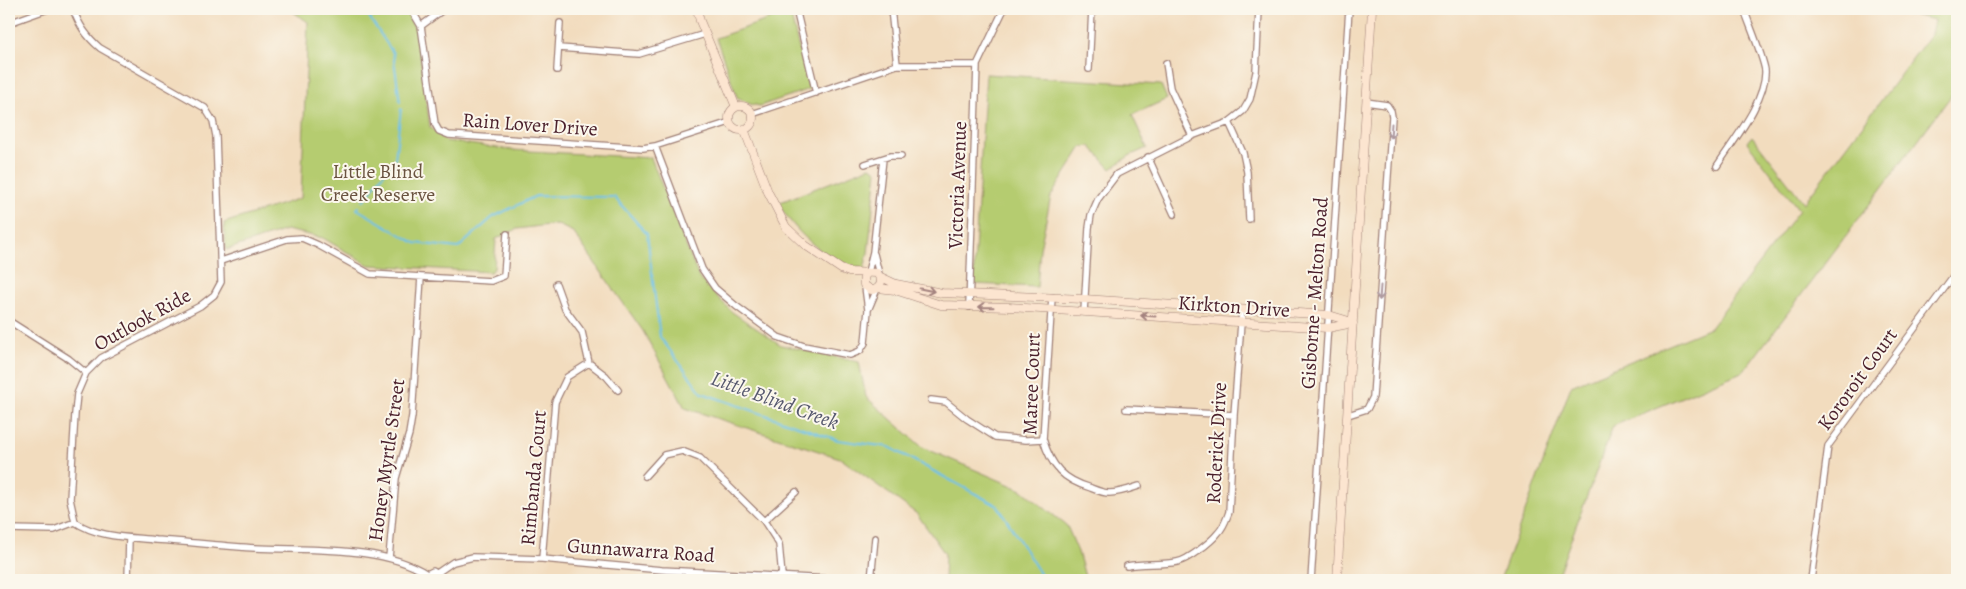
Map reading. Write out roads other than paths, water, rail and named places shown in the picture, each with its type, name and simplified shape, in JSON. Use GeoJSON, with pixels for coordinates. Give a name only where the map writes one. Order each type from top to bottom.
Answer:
{"type":"FeatureCollection","features":[{"type":"Feature","properties":{"kind":"street"},"geometry":{"type":"LineString","coordinates":[[9,23],[48,9]]}},
{"type":"Feature","properties":{"kind":"street","name":"Outlook Ride"},"geometry":{"type":"LineString","coordinates":[[72,9],[88,38],[100,48],[204,108],[213,121],[216,136],[221,261],[221,282],[214,295],[200,306],[101,358],[86,373],[78,394],[70,499],[76,522]]}},
{"type":"Feature","properties":{"kind":"street","name":"Rain Lover Drive"},"geometry":{"type":"LineString","coordinates":[[411,9],[421,26],[433,115],[439,131],[460,137],[643,148],[655,146]]}},
{"type":"Feature","properties":{"kind":"street"},"geometry":{"type":"LineString","coordinates":[[421,26],[444,9]]}},
{"type":"Feature","properties":{"kind":"street"},"geometry":{"type":"LineString","coordinates":[[697,9],[705,34],[736,107]]}},
{"type":"Feature","properties":{"kind":"street"},"geometry":{"type":"LineString","coordinates":[[796,9],[816,92]]}},
{"type":"Feature","properties":{"kind":"street"},"geometry":{"type":"LineString","coordinates":[[891,9],[897,65]]}},
{"type":"Feature","properties":{"kind":"street"},"geometry":{"type":"LineString","coordinates":[[752,114],[897,65],[977,65],[1004,9]]}},
{"type":"Feature","properties":{"kind":"street"},"geometry":{"type":"LineString","coordinates":[[1089,69],[1092,9]]}},
{"type":"Feature","properties":{"kind":"street"},"geometry":{"type":"LineString","coordinates":[[1084,312],[1091,215],[1098,199],[1117,174],[1192,136],[1229,122],[1243,111],[1250,99],[1256,72],[1259,9]]}},
{"type":"Feature","properties":{"kind":"street","name":"Gisborne - Melton Road"},"geometry":{"type":"LineString","coordinates":[[1311,580],[1349,9]]}},
{"type":"Feature","properties":{"kind":"street","name":"Gisborne - Melton Road"},"geometry":{"type":"LineString","coordinates":[[1337,580],[1372,9]]}},
{"type":"Feature","properties":{"kind":"street"},"geometry":{"type":"LineString","coordinates":[[1717,166],[1756,106],[1763,88],[1765,70],[1745,12],[1742,9]]}},
{"type":"Feature","properties":{"kind":"street"},"geometry":{"type":"LineString","coordinates":[[557,70],[560,23]]}},
{"type":"Feature","properties":{"kind":"street"},"geometry":{"type":"LineString","coordinates":[[559,48],[639,54],[705,34]]}},
{"type":"Feature","properties":{"kind":"street"},"geometry":{"type":"LineString","coordinates":[[1166,63],[1170,88],[1192,136]]}},
{"type":"Feature","properties":{"kind":"street","name":"Victoria Avenue"},"geometry":{"type":"LineString","coordinates":[[969,307],[977,65]]}},
{"type":"Feature","properties":{"kind":"street"},"geometry":{"type":"LineString","coordinates":[[1348,415],[1367,409],[1374,397],[1392,117],[1387,105],[1366,102]]}},
{"type":"Feature","properties":{"kind":"street"},"geometry":{"type":"LineString","coordinates":[[736,107],[745,108],[752,114]]}},
{"type":"Feature","properties":{"kind":"street"},"geometry":{"type":"LineString","coordinates":[[736,107],[729,115],[730,122],[737,129],[744,129],[751,123],[752,114]]}},
{"type":"Feature","properties":{"kind":"street"},"geometry":{"type":"LineString","coordinates":[[730,122],[655,146],[702,269],[715,288],[736,306],[778,336],[804,346],[850,355],[860,351],[865,343],[868,310],[864,277],[868,273],[873,252],[883,159]]}},
{"type":"Feature","properties":{"kind":"street"},"geometry":{"type":"LineString","coordinates":[[1229,122],[1243,153],[1247,172],[1249,219]]}},
{"type":"Feature","properties":{"kind":"street"},"geometry":{"type":"LineString","coordinates":[[744,129],[768,192],[786,227],[820,256],[849,272],[864,286],[871,290],[878,288]]}},
{"type":"Feature","properties":{"kind":"street"},"geometry":{"type":"LineString","coordinates":[[865,164],[890,156],[901,156]]}},
{"type":"Feature","properties":{"kind":"street"},"geometry":{"type":"LineString","coordinates":[[1148,157],[1174,214]]}},
{"type":"Feature","properties":{"kind":"street"},"geometry":{"type":"LineString","coordinates":[[221,261],[288,239],[302,238],[370,274],[491,281],[504,276],[507,234]]}},
{"type":"Feature","properties":{"kind":"street"},"geometry":{"type":"LineString","coordinates":[[868,310],[881,283],[873,252]]}},
{"type":"Feature","properties":{"kind":"street","name":"Kororoit Court"},"geometry":{"type":"LineString","coordinates":[[1811,580],[1828,446],[1957,271]]}},
{"type":"Feature","properties":{"kind":"street"},"geometry":{"type":"LineString","coordinates":[[849,272],[874,272],[880,276]]}},
{"type":"Feature","properties":{"kind":"street","name":"Kirkton Drive"},"geometry":{"type":"LineString","coordinates":[[880,276],[896,284],[942,293],[1052,297],[1329,315],[1353,323]]}},
{"type":"Feature","properties":{"kind":"street","name":"Honey Myrtle Street"},"geometry":{"type":"LineString","coordinates":[[389,558],[396,478],[409,434],[412,416],[421,277]]}},
{"type":"Feature","properties":{"kind":"street"},"geometry":{"type":"LineString","coordinates":[[556,284],[565,309],[582,332],[589,363],[606,376],[618,390]]}},
{"type":"Feature","properties":{"kind":"street","name":"Kirkton Drive"},"geometry":{"type":"LineString","coordinates":[[878,288],[894,290],[942,305],[969,307],[1051,310],[1328,328],[1353,323]]}},
{"type":"Feature","properties":{"kind":"street","name":"Maree Court"},"geometry":{"type":"LineString","coordinates":[[1052,297],[1043,439],[1047,452],[1059,472],[1074,484],[1108,494],[1139,486]]}},
{"type":"Feature","properties":{"kind":"street","name":"Roderick Drive"},"geometry":{"type":"LineString","coordinates":[[1127,566],[1140,563],[1178,562],[1187,559],[1218,534],[1225,524],[1229,512],[1242,310]]}},
{"type":"Feature","properties":{"kind":"street"},"geometry":{"type":"LineString","coordinates":[[9,321],[70,359],[86,373]]}},
{"type":"Feature","properties":{"kind":"street","name":"Rimbanda Court"},"geometry":{"type":"LineString","coordinates":[[542,559],[555,402],[567,377],[589,363]]}},
{"type":"Feature","properties":{"kind":"street"},"geometry":{"type":"LineString","coordinates":[[931,400],[946,402],[967,419],[995,436],[1026,440],[1043,439]]}},
{"type":"Feature","properties":{"kind":"street"},"geometry":{"type":"LineString","coordinates":[[1126,409],[1234,415]]}},
{"type":"Feature","properties":{"kind":"street"},"geometry":{"type":"LineString","coordinates":[[645,476],[664,455],[682,452],[700,458],[764,521],[779,544],[782,576]]}},
{"type":"Feature","properties":{"kind":"street"},"geometry":{"type":"LineString","coordinates":[[764,521],[796,492]]}},
{"type":"Feature","properties":{"kind":"street"},"geometry":{"type":"LineString","coordinates":[[9,529],[54,530],[76,522],[87,530],[129,538],[253,548],[370,553],[417,568],[426,577],[433,571],[437,573],[439,580]]}},
{"type":"Feature","properties":{"kind":"street"},"geometry":{"type":"LineString","coordinates":[[128,580],[129,538]]}},
{"type":"Feature","properties":{"kind":"street"},"geometry":{"type":"LineString","coordinates":[[871,580],[875,538]]}},
{"type":"Feature","properties":{"kind":"street","name":"Gunnawarra Road"},"geometry":{"type":"LineString","coordinates":[[437,573],[453,562],[473,557],[542,559],[662,570],[847,580]]}},
{"type":"Feature","properties":{"kind":"waterway","name":"Little Blind Creek"},"geometry":{"type":"LineString","coordinates":[[364,9],[393,53],[400,102]]}},
{"type":"Feature","properties":{"kind":"waterway","name":"Little Blind Creek"},"geometry":{"type":"LineString","coordinates":[[363,201],[395,159],[401,109]]}},
{"type":"Feature","properties":{"kind":"waterway","name":"Little Blind Creek"},"geometry":{"type":"LineString","coordinates":[[359,207],[357,209],[415,243],[458,248],[493,217],[536,196],[614,197],[647,234],[660,337],[702,393],[838,440],[889,447],[998,506],[1044,580]]}},
{"type":"Feature","properties":{"kind":"park label","name":"Little Blind Creek Reserve"},"geometry":{"type":"Point","coordinates":[378,182]}}]}
